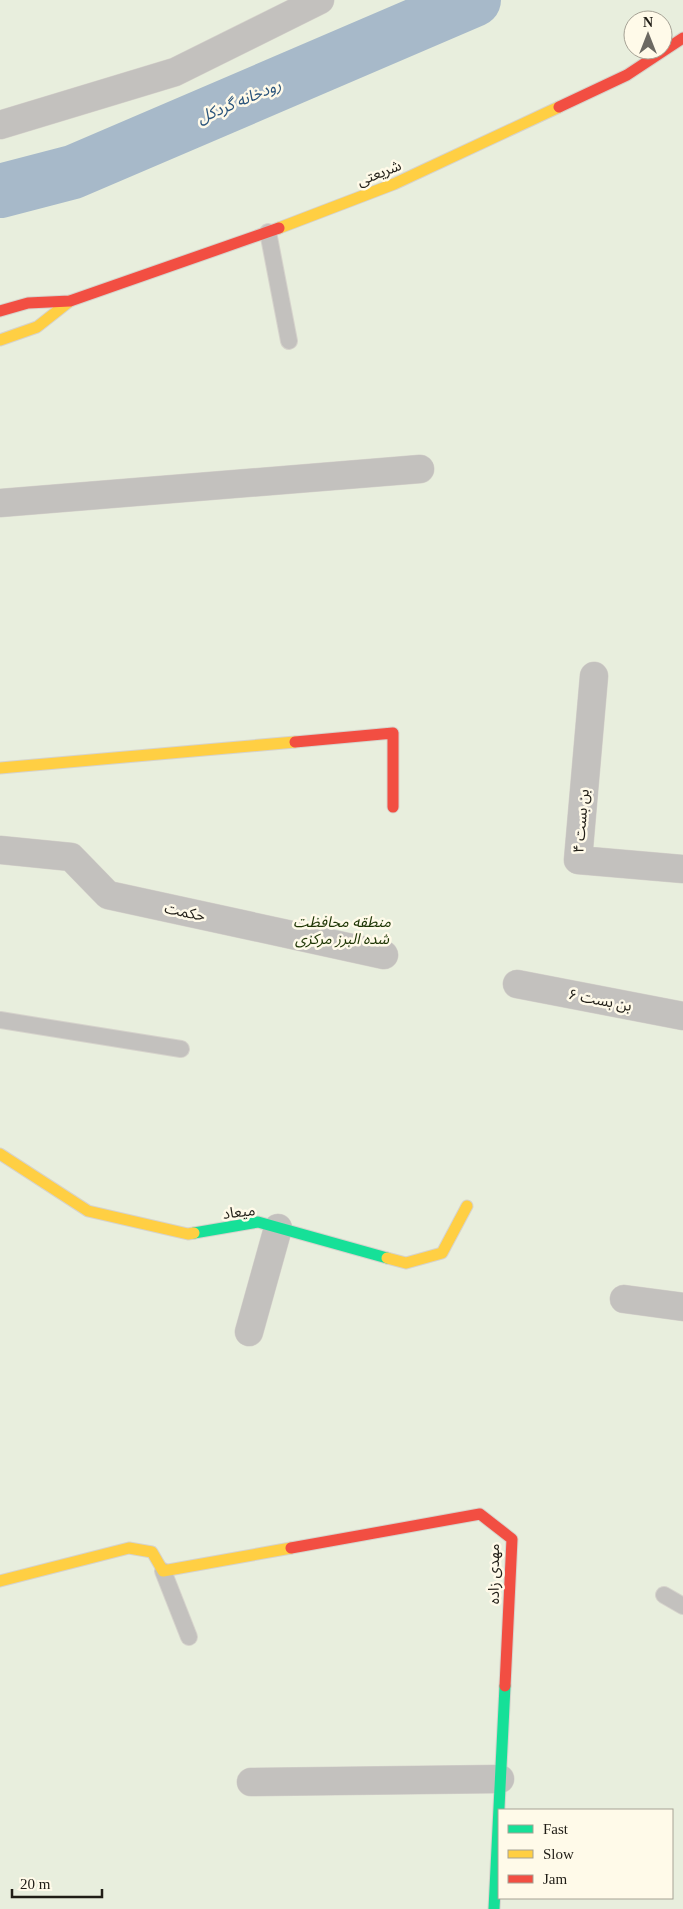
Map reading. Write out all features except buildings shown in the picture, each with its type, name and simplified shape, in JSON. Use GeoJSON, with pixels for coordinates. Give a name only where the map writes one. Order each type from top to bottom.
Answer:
{"type":"FeatureCollection","features":[{"type":"Feature","properties":{"kind":"street"},"geometry":{"type":"LineString","coordinates":[[0,125],[175,72],[320,0]]}},
{"type":"Feature","properties":{"kind":"street","name":"شریعتی"},"geometry":{"type":"LineString","coordinates":[[70,301],[268,232],[412,176],[627,75],[683,38]]}},
{"type":"Feature","properties":{"kind":"street"},"geometry":{"type":"LineString","coordinates":[[0,311],[28,303],[70,301]]}},
{"type":"Feature","properties":{"kind":"street"},"geometry":{"type":"LineString","coordinates":[[0,340],[37,327],[70,301]]}},
{"type":"Feature","properties":{"kind":"street"},"geometry":{"type":"LineString","coordinates":[[0,503],[420,469]]}},
{"type":"Feature","properties":{"kind":"street","name":"بن بست ۴"},"geometry":{"type":"LineString","coordinates":[[594,676],[578,860],[683,869]]}},
{"type":"Feature","properties":{"kind":"street"},"geometry":{"type":"LineString","coordinates":[[0,768],[393,733],[393,807]]}},
{"type":"Feature","properties":{"kind":"street","name":"حکمت"},"geometry":{"type":"LineString","coordinates":[[0,850],[71,857],[108,895],[384,954]]}},
{"type":"Feature","properties":{"kind":"street","name":"بن بست ۶"},"geometry":{"type":"LineString","coordinates":[[517,984],[683,1016]]}},
{"type":"Feature","properties":{"kind":"street","name":"میعاد"},"geometry":{"type":"LineString","coordinates":[[0,1154],[88,1211],[188,1234],[258,1222],[406,1263],[442,1253],[467,1206]]}},
{"type":"Feature","properties":{"kind":"street"},"geometry":{"type":"LineString","coordinates":[[249,1332],[278,1228]]}},
{"type":"Feature","properties":{"kind":"street"},"geometry":{"type":"LineString","coordinates":[[624,1299],[683,1307]]}},
{"type":"Feature","properties":{"kind":"street","name":"مهدی زاده"},"geometry":{"type":"LineString","coordinates":[[163,1571],[480,1514],[512,1539],[499,1809]]}},
{"type":"Feature","properties":{"kind":"street"},"geometry":{"type":"LineString","coordinates":[[0,1581],[129,1548],[152,1552],[163,1571]]}},
{"type":"Feature","properties":{"kind":"street"},"geometry":{"type":"LineString","coordinates":[[251,1782],[500,1779]]}},
{"type":"Feature","properties":{"kind":"street","name":"مهدی زاده"},"geometry":{"type":"LineString","coordinates":[[494,1909],[498,1822]]}},
{"type":"Feature","properties":{"kind":"lane"},"geometry":{"type":"LineString","coordinates":[[268,232],[289,341]]}},
{"type":"Feature","properties":{"kind":"lane"},"geometry":{"type":"LineString","coordinates":[[0,1020],[181,1049]]}},
{"type":"Feature","properties":{"kind":"lane"},"geometry":{"type":"LineString","coordinates":[[163,1571],[189,1637]]}},
{"type":"Feature","properties":{"kind":"lane"},"geometry":{"type":"LineString","coordinates":[[664,1596],[683,1606]]}},
{"type":"Feature","properties":{"kind":"green space","name":"منطقه محافظت شده البرز مرکزی"},"geometry":{"type":"Polygon","coordinates":[[[0,0],[683,0],[683,1909],[0,1909],[0,0]]]}},
{"type":"Feature","properties":{"kind":"waterway","name":"رودخانه گردکل"},"geometry":{"type":"LineString","coordinates":[[0,191],[73,172],[474,0]]}},
{"type":"Feature","properties":{"kind":"traffic: fast"},"geometry":{"type":"LineString","coordinates":[[194,1233],[258,1222],[387,1258]]}},
{"type":"Feature","properties":{"kind":"traffic: fast"},"geometry":{"type":"LineString","coordinates":[[499,1809],[505,1686]]}},
{"type":"Feature","properties":{"kind":"traffic: fast"},"geometry":{"type":"LineString","coordinates":[[494,1909],[498,1828]]}},
{"type":"Feature","properties":{"kind":"traffic: slow"},"geometry":{"type":"LineString","coordinates":[[279,228],[394,184],[559,107]]}},
{"type":"Feature","properties":{"kind":"traffic: slow"},"geometry":{"type":"LineString","coordinates":[[0,340],[37,327],[70,301]]}},
{"type":"Feature","properties":{"kind":"traffic: slow"},"geometry":{"type":"LineString","coordinates":[[0,768],[295,742]]}},
{"type":"Feature","properties":{"kind":"traffic: slow"},"geometry":{"type":"LineString","coordinates":[[0,1154],[88,1211],[188,1234],[194,1233]]}},
{"type":"Feature","properties":{"kind":"traffic: slow"},"geometry":{"type":"LineString","coordinates":[[387,1258],[406,1263],[442,1253],[467,1206]]}},
{"type":"Feature","properties":{"kind":"traffic: slow"},"geometry":{"type":"LineString","coordinates":[[0,1581],[129,1548],[152,1552],[163,1571],[291,1548]]}},
{"type":"Feature","properties":{"kind":"traffic: jam"},"geometry":{"type":"LineString","coordinates":[[559,107],[627,75],[683,38]]}},
{"type":"Feature","properties":{"kind":"traffic: jam"},"geometry":{"type":"LineString","coordinates":[[0,311],[28,303],[70,301],[279,228]]}},
{"type":"Feature","properties":{"kind":"traffic: jam"},"geometry":{"type":"LineString","coordinates":[[295,742],[393,733],[393,807]]}},
{"type":"Feature","properties":{"kind":"traffic: jam"},"geometry":{"type":"LineString","coordinates":[[291,1548],[480,1514],[512,1539],[505,1686]]}}]}
